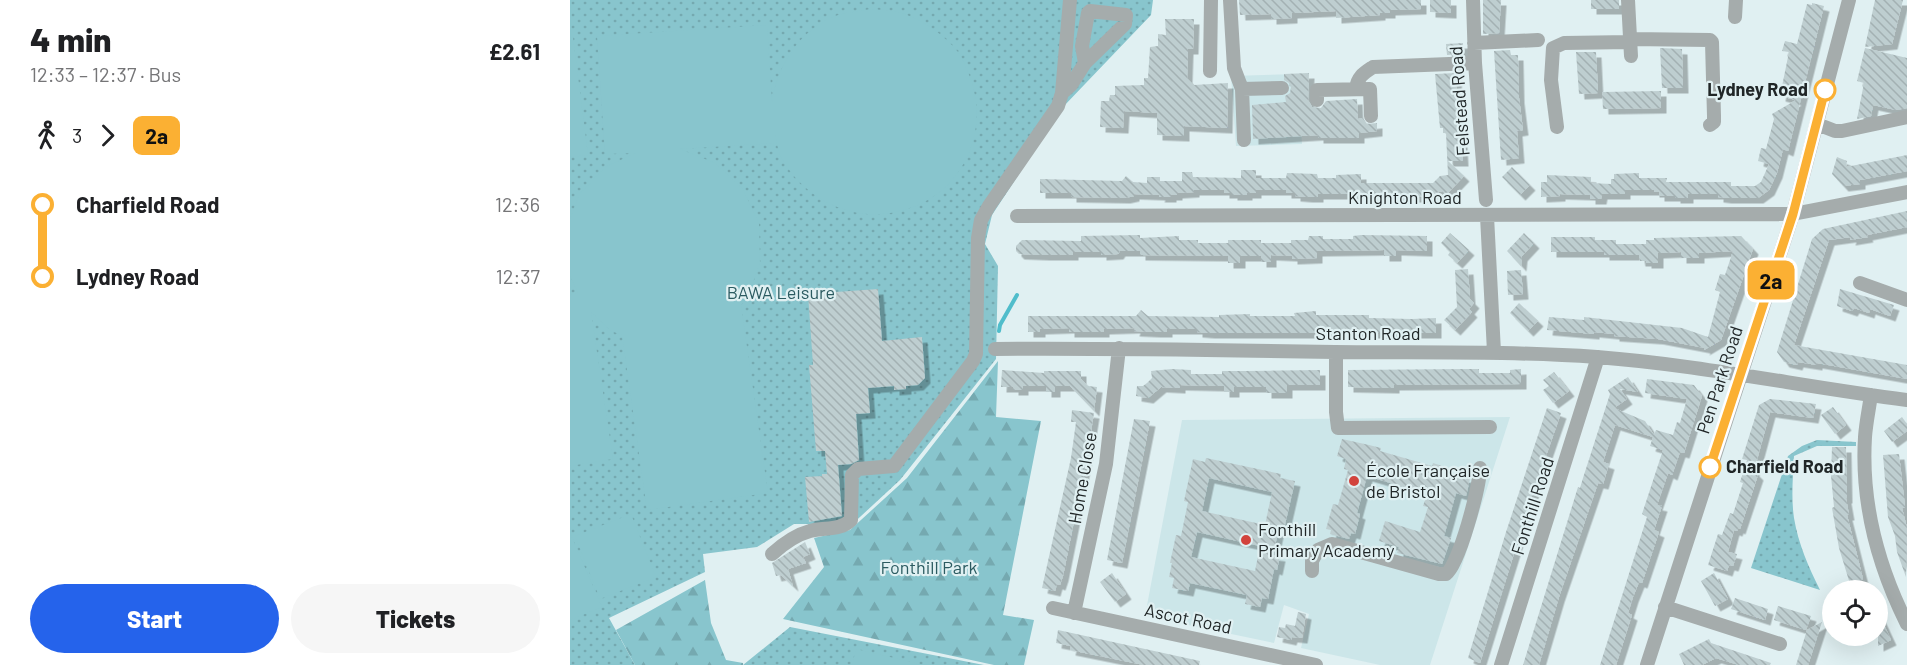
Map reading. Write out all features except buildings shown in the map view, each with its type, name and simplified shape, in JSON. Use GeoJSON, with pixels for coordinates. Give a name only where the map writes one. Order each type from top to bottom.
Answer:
{"type":"FeatureCollection","features":[{"type":"Feature","properties":{"kind":"street"},"geometry":{"type":"LineString","coordinates":[[772,554],[788,540],[808,531],[844,526],[851,520],[852,475],[858,469],[894,466],[973,361],[976,354],[978,238],[981,220],[1058,106],[1062,93],[1070,0]]}},
{"type":"Feature","properties":{"kind":"street"},"geometry":{"type":"LineString","coordinates":[[1210,0],[1210,71]]}},
{"type":"Feature","properties":{"kind":"street"},"geometry":{"type":"LineString","coordinates":[[1230,0],[1234,68],[1242,89],[1244,140]]}},
{"type":"Feature","properties":{"kind":"street","name":"Felstead Road"},"geometry":{"type":"LineString","coordinates":[[1473,0],[1475,63],[1486,200]]}},
{"type":"Feature","properties":{"kind":"street"},"geometry":{"type":"LineString","coordinates":[[1628,0],[1630,46]]}},
{"type":"Feature","properties":{"kind":"street"},"geometry":{"type":"LineString","coordinates":[[1735,17],[1736,0]]}},
{"type":"Feature","properties":{"kind":"street","name":"Pen Park Road"},"geometry":{"type":"LineString","coordinates":[[1647,665],[1793,214],[1849,0]]}},
{"type":"Feature","properties":{"kind":"street"},"geometry":{"type":"LineString","coordinates":[[1474,43],[1538,40]]}},
{"type":"Feature","properties":{"kind":"street"},"geometry":{"type":"LineString","coordinates":[[1557,127],[1551,80],[1553,48],[1564,43],[1630,46],[1710,40],[1712,42],[1714,122],[1710,125]]}},
{"type":"Feature","properties":{"kind":"street"},"geometry":{"type":"LineString","coordinates":[[1062,93],[1071,85],[1085,63]]}},
{"type":"Feature","properties":{"kind":"street"},"geometry":{"type":"LineString","coordinates":[[1356,89],[1357,81],[1373,67],[1475,63]]}},
{"type":"Feature","properties":{"kind":"street"},"geometry":{"type":"LineString","coordinates":[[1242,89],[1282,88]]}},
{"type":"Feature","properties":{"kind":"street"},"geometry":{"type":"LineString","coordinates":[[1317,100],[1317,90],[1370,89],[1371,116]]}},
{"type":"Feature","properties":{"kind":"street"},"geometry":{"type":"LineString","coordinates":[[1817,124],[1835,131],[1842,131],[1907,117]]}},
{"type":"Feature","properties":{"kind":"street"},"geometry":{"type":"LineString","coordinates":[[1793,214],[1907,192]]}},
{"type":"Feature","properties":{"kind":"street","name":"Knighton Road"},"geometry":{"type":"LineString","coordinates":[[1017,216],[1793,214]]}},
{"type":"Feature","properties":{"kind":"street"},"geometry":{"type":"LineString","coordinates":[[1487,216],[1494,352]]}},
{"type":"Feature","properties":{"kind":"street"},"geometry":{"type":"LineString","coordinates":[[1860,283],[1907,300]]}},
{"type":"Feature","properties":{"kind":"street","name":"Home Close"},"geometry":{"type":"LineString","coordinates":[[1074,613],[1106,464],[1119,348]]}},
{"type":"Feature","properties":{"kind":"street","name":"Stanton Road"},"geometry":{"type":"LineString","coordinates":[[995,349],[1494,352],[1598,357],[1741,374]]}},
{"type":"Feature","properties":{"kind":"street"},"geometry":{"type":"LineString","coordinates":[[1336,352],[1338,428],[1490,427]]}},
{"type":"Feature","properties":{"kind":"street","name":"Fonthill Road"},"geometry":{"type":"LineString","coordinates":[[1501,665],[1598,357]]}},
{"type":"Feature","properties":{"kind":"street"},"geometry":{"type":"LineString","coordinates":[[1741,374],[1907,400]]}},
{"type":"Feature","properties":{"kind":"street"},"geometry":{"type":"LineString","coordinates":[[1871,396],[1865,437],[1869,510],[1884,574],[1907,624]]}},
{"type":"Feature","properties":{"kind":"street"},"geometry":{"type":"LineString","coordinates":[[1312,571],[1312,561],[1318,550],[1332,544],[1446,574],[1452,567],[1461,545],[1480,480],[1480,468]]}},
{"type":"Feature","properties":{"kind":"street"},"geometry":{"type":"LineString","coordinates":[[1665,607],[1780,644]]}},
{"type":"Feature","properties":{"kind":"street","name":"Ascot Road"},"geometry":{"type":"LineString","coordinates":[[1053,608],[1316,665]]}},
{"type":"Feature","properties":{"kind":"shaded area"},"geometry":{"type":"Polygon","coordinates":[[[1297,74],[1302,144],[1236,146],[1231,76],[1297,74]]]}},
{"type":"Feature","properties":{"kind":"shaded area","name":"Fonthill Primary Academy"},"geometry":{"type":"Polygon","coordinates":[[[1510,417],[1430,665],[1380,665],[1301,648],[1309,614],[1284,605],[1274,643],[1145,616],[1182,420],[1510,417]]]}},
{"type":"Feature","properties":{"kind":"green space","name":"BAWA Leisure"},"geometry":{"type":"Polygon","coordinates":[[[570,0],[1153,0],[1151,15],[1063,107],[992,215],[985,244],[998,266],[996,359],[900,480],[847,529],[813,535],[808,524],[794,524],[757,547],[703,554],[705,572],[609,618],[635,665],[570,665],[570,0]]]}},
{"type":"Feature","properties":{"kind":"green space"},"geometry":{"type":"Polygon","coordinates":[[[871,9],[889,10],[914,18],[941,35],[958,52],[973,88],[977,109],[970,150],[961,168],[949,184],[932,197],[905,210],[872,214],[855,212],[817,197],[793,175],[780,155],[775,135],[775,143],[680,149],[715,163],[743,189],[759,224],[760,263],[747,299],[741,305],[768,493],[647,510],[622,335],[611,331],[591,312],[613,459],[570,466],[570,295],[578,293],[570,276],[570,219],[579,195],[605,167],[636,153],[605,154],[597,36],[767,25],[772,102],[785,62],[802,38],[825,21],[838,15],[871,9]]]}},
{"type":"Feature","properties":{"kind":"green space"},"geometry":{"type":"Polygon","coordinates":[[[570,37],[573,37],[588,155],[570,157],[570,37]]]}},
{"type":"Feature","properties":{"kind":"green space","name":"Fonthill Park"},"geometry":{"type":"Polygon","coordinates":[[[998,361],[996,417],[1041,421],[1003,615],[1034,620],[1024,665],[994,665],[783,619],[824,567],[814,538],[850,530],[907,478],[998,361]]]}},
{"type":"Feature","properties":{"kind":"green space"},"geometry":{"type":"Polygon","coordinates":[[[1817,440],[1856,442],[1856,446],[1817,446],[1794,456],[1792,487],[1794,518],[1804,555],[1820,590],[1751,568],[1788,456],[1802,446],[1817,440]]]}},
{"type":"Feature","properties":{"kind":"green space"},"geometry":{"type":"Polygon","coordinates":[[[631,514],[656,577],[600,599],[575,536],[631,514]]]}},
{"type":"Feature","properties":{"kind":"green space"},"geometry":{"type":"Polygon","coordinates":[[[570,536],[602,607],[570,620],[570,536]]]}},
{"type":"Feature","properties":{"kind":"green space"},"geometry":{"type":"Polygon","coordinates":[[[705,580],[711,623],[726,660],[743,663],[743,665],[635,665],[616,630],[705,580]]]}},
{"type":"Feature","properties":{"kind":"green space"},"geometry":{"type":"Polygon","coordinates":[[[790,627],[984,665],[743,665],[790,627]]]}},
{"type":"Feature","properties":{"kind":"green space"},"geometry":{"type":"Polygon","coordinates":[[[856,649],[924,665],[852,665],[856,649]]]}},
{"type":"Feature","properties":{"kind":"waterway"},"geometry":{"type":"LineString","coordinates":[[999,331],[1017,295]]}},
{"type":"Feature","properties":{"kind":"bus line","name":"2a"},"geometry":{"type":"LineString","coordinates":[[1710,467],[1793,214],[1825,90]]}},
{"type":"Feature","properties":{"kind":"place","name":"Lydney Road"},"geometry":{"type":"Point","coordinates":[1825,90]}},
{"type":"Feature","properties":{"kind":"place","name":"Charfield Road"},"geometry":{"type":"Point","coordinates":[1710,467]}},
{"type":"Feature","properties":{"kind":"place","name":"École Française de Bristol"},"geometry":{"type":"Point","coordinates":[1354,481]}},
{"type":"Feature","properties":{"kind":"place","name":"Fonthill Primary Academy"},"geometry":{"type":"Point","coordinates":[1246,540]}}]}
